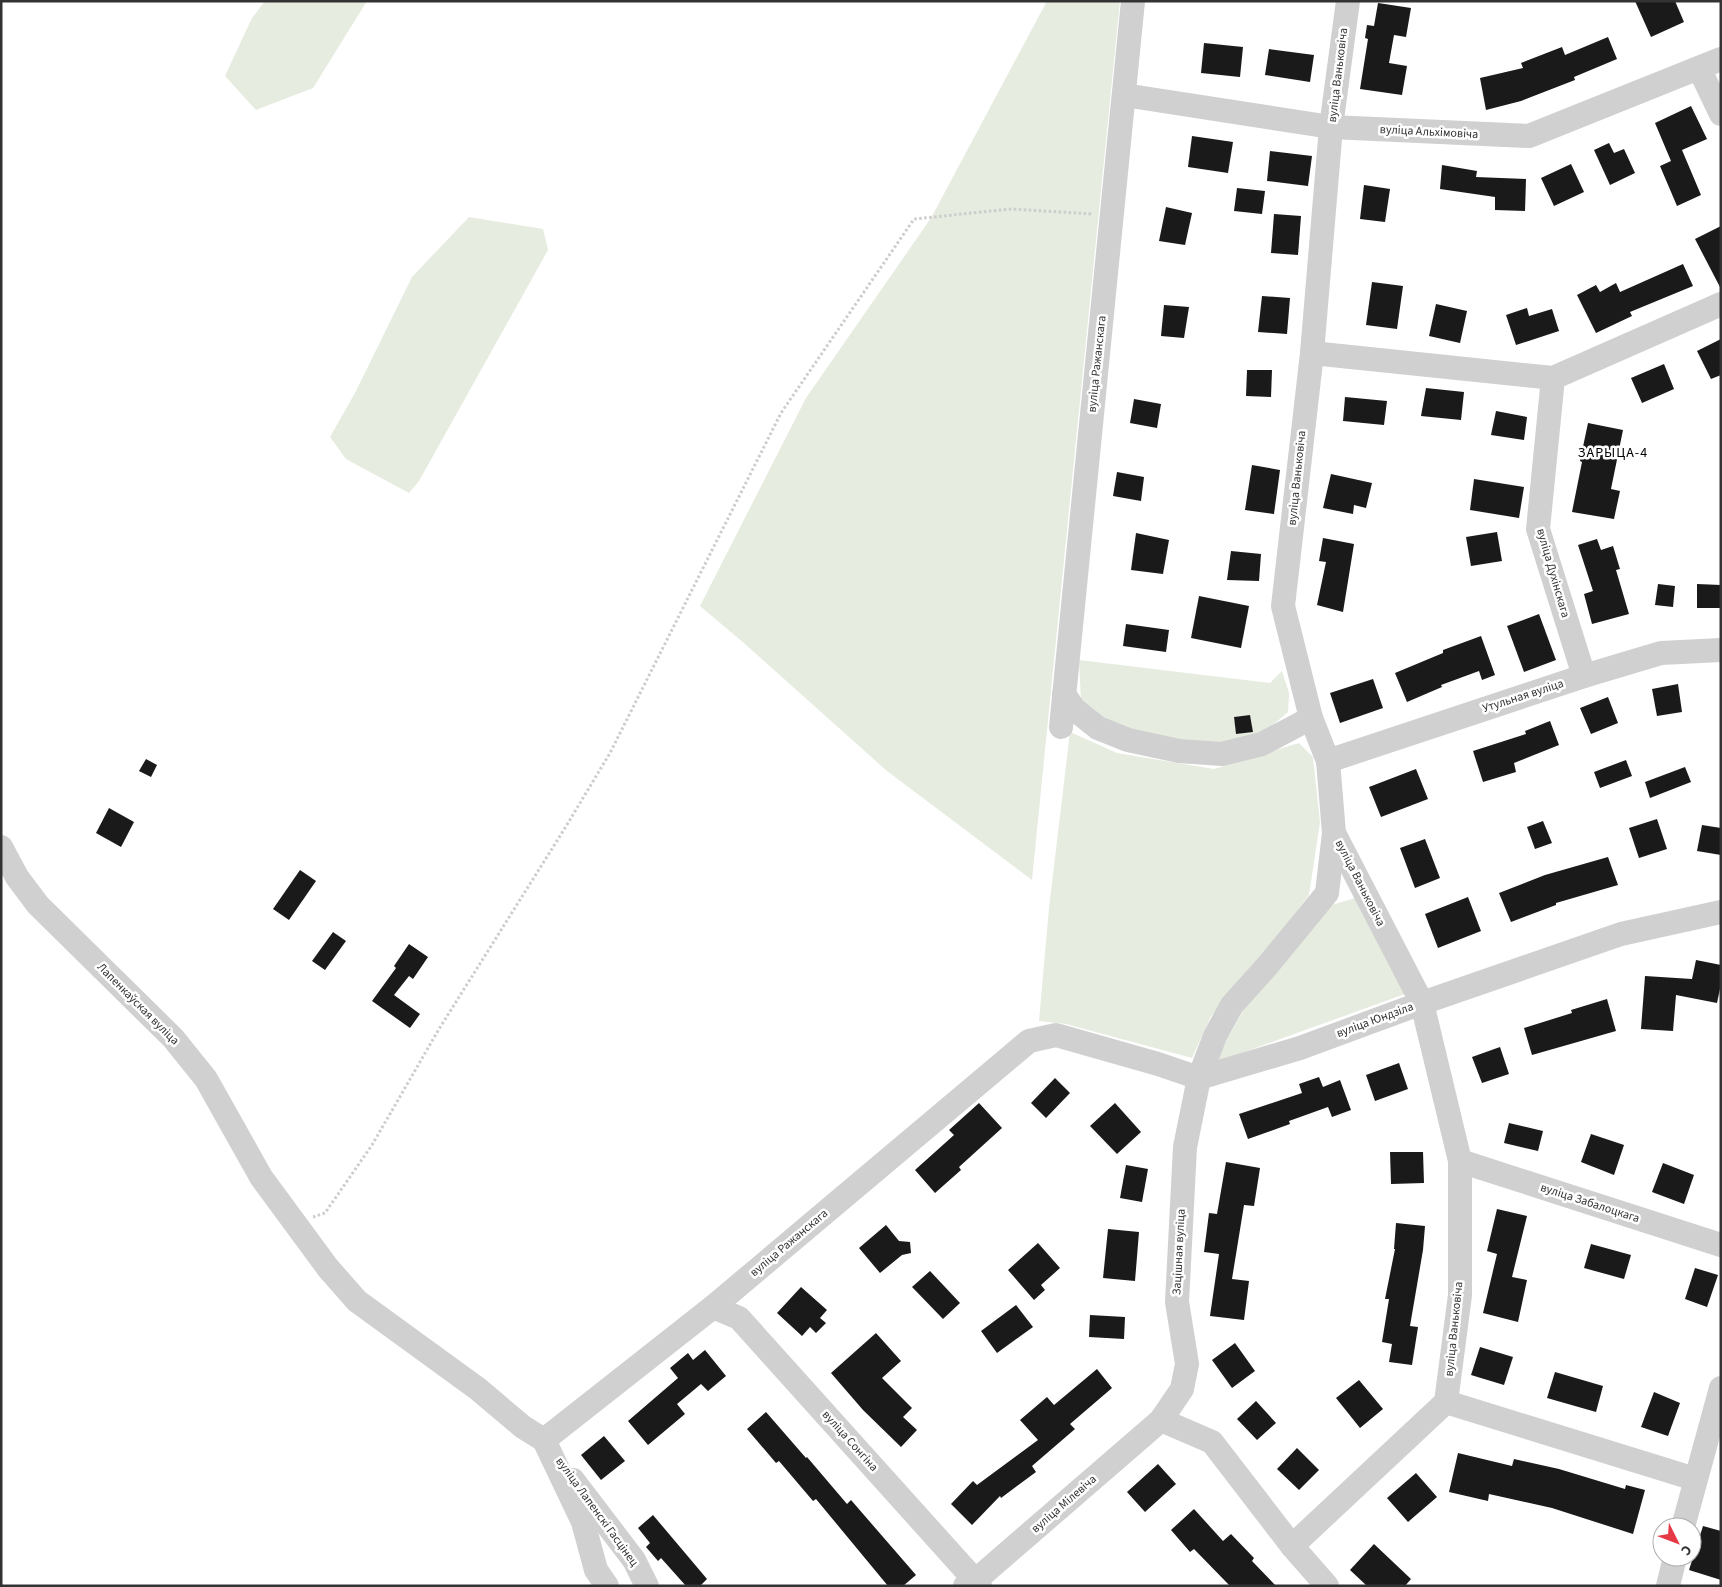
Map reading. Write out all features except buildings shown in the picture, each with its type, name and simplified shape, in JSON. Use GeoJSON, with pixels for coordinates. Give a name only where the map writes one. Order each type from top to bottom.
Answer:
{"type":"FeatureCollection","features":[{"type":"Feature","properties":{"kind":"street","name":"вуліца Ражанскага"},"geometry":{"type":"LineString","coordinates":[[1061,727],[1134,1]]}},
{"type":"Feature","properties":{"kind":"street","name":"вуліца Ваньковіча"},"geometry":{"type":"LineString","coordinates":[[1348,1],[1331,127],[1312,353],[1283,606],[1311,718],[1328,761],[1334,833],[1422,1002],[1460,1161],[1460,1295],[1446,1402]]}},
{"type":"Feature","properties":{"kind":"street","name":"вуліца Альхімовіча"},"geometry":{"type":"LineString","coordinates":[[1124,95],[1331,127],[1529,136],[1721,59]]}},
{"type":"Feature","properties":{"kind":"street"},"geometry":{"type":"LineString","coordinates":[[1699,68],[1721,114]]}},
{"type":"Feature","properties":{"kind":"street"},"geometry":{"type":"LineString","coordinates":[[1312,353],[1553,378],[1721,304]]}},
{"type":"Feature","properties":{"kind":"street","name":"вуліца Духінскага"},"geometry":{"type":"LineString","coordinates":[[1553,378],[1538,529],[1584,676]]}},
{"type":"Feature","properties":{"kind":"street","name":"Утульная вуліца"},"geometry":{"type":"LineString","coordinates":[[1328,761],[1584,676],[1661,653],[1721,650]]}},
{"type":"Feature","properties":{"kind":"street"},"geometry":{"type":"LineString","coordinates":[[1064,694],[1074,709],[1098,728],[1128,740],[1179,751],[1222,754],[1262,744],[1311,718]]}},
{"type":"Feature","properties":{"kind":"street","name":"Зацішная вуліца"},"geometry":{"type":"LineString","coordinates":[[1161,1420],[1182,1389],[1187,1364],[1177,1302],[1185,1147],[1198,1078],[1215,1036],[1232,1005],[1268,965],[1327,893],[1334,833]]}},
{"type":"Feature","properties":{"kind":"street","name":"Лапенкаўская вуліца"},"geometry":{"type":"LineString","coordinates":[[1,847],[17,877],[38,905],[179,1044],[206,1079],[261,1177],[328,1268],[357,1301],[478,1389],[523,1427],[544,1440]]}},
{"type":"Feature","properties":{"kind":"street","name":"вуліца Юндзіла"},"geometry":{"type":"LineString","coordinates":[[1198,1078],[1300,1048],[1422,1002],[1621,934],[1721,912]]}},
{"type":"Feature","properties":{"kind":"street","name":"вуліца Ражанскага"},"geometry":{"type":"LineString","coordinates":[[544,1440],[713,1307],[1029,1041],[1056,1035],[1158,1064],[1198,1078]]}},
{"type":"Feature","properties":{"kind":"street","name":"вуліца Забалоцкага"},"geometry":{"type":"LineString","coordinates":[[1460,1161],[1721,1245]]}},
{"type":"Feature","properties":{"kind":"street","name":"вуліца Сонгіна"},"geometry":{"type":"LineString","coordinates":[[713,1307],[739,1318],[974,1584]]}},
{"type":"Feature","properties":{"kind":"street"},"geometry":{"type":"LineString","coordinates":[[1686,1517],[1721,1388]]}},
{"type":"Feature","properties":{"kind":"street"},"geometry":{"type":"LineString","coordinates":[[1292,1546],[1446,1402],[1695,1479]]}},
{"type":"Feature","properties":{"kind":"street"},"geometry":{"type":"LineString","coordinates":[[1161,1420],[1212,1442],[1292,1546],[1327,1586]]}},
{"type":"Feature","properties":{"kind":"street","name":"вуліца Мілевіча"},"geometry":{"type":"LineString","coordinates":[[974,1584],[1161,1420]]}},
{"type":"Feature","properties":{"kind":"street"},"geometry":{"type":"LineString","coordinates":[[544,1440],[583,1522],[596,1570],[607,1586]]}},
{"type":"Feature","properties":{"kind":"street","name":"вуліца Лапенскі Гасцінец"},"geometry":{"type":"LineString","coordinates":[[544,1440],[634,1560],[647,1586]]}},
{"type":"Feature","properties":{"kind":"street"},"geometry":{"type":"LineString","coordinates":[[1668,1586],[1673,1567]]}},
{"type":"Feature","properties":{"kind":"path"},"geometry":{"type":"LineString","coordinates":[[294,1223],[325,1213],[372,1145],[439,1029],[610,753],[781,413],[914,219],[1011,209],[1112,215]]}},
{"type":"Feature","properties":{"kind":"shaded area"},"geometry":{"type":"Polygon","coordinates":[[[265,1],[367,1],[313,88],[256,110],[225,76],[252,18],[265,1]]]}},
{"type":"Feature","properties":{"kind":"shaded area"},"geometry":{"type":"Polygon","coordinates":[[[1047,1],[1120,1],[1032,880],[887,771],[700,606],[806,398],[931,218],[1047,1]]]}},
{"type":"Feature","properties":{"kind":"shaded area"},"geometry":{"type":"Polygon","coordinates":[[[469,217],[543,229],[548,250],[419,481],[409,493],[346,459],[330,437],[355,393],[412,277],[469,217]]]}},
{"type":"Feature","properties":{"kind":"shaded area"},"geometry":{"type":"Polygon","coordinates":[[[1079,660],[1270,683],[1282,671],[1289,693],[1288,712],[1266,731],[1224,747],[1175,744],[1105,723],[1081,701],[1079,660]],[[1250,715],[1234,717],[1236,734],[1253,732],[1250,715]]]}},
{"type":"Feature","properties":{"kind":"shaded area"},"geometry":{"type":"Polygon","coordinates":[[[1070,732],[1117,753],[1214,769],[1299,743],[1313,757],[1320,822],[1309,895],[1258,962],[1211,1016],[1192,1058],[1066,1024],[1039,1021],[1049,908],[1070,732]]]}},
{"type":"Feature","properties":{"kind":"shaded area"},"geometry":{"type":"Polygon","coordinates":[[[1355,898],[1405,994],[1214,1063],[1245,1007],[1332,905],[1355,898]]]}},
{"type":"Feature","properties":{"kind":"district","name":"ЗАРЫЦА-4"},"geometry":{"type":"Point","coordinates":[1613,453]}}]}
